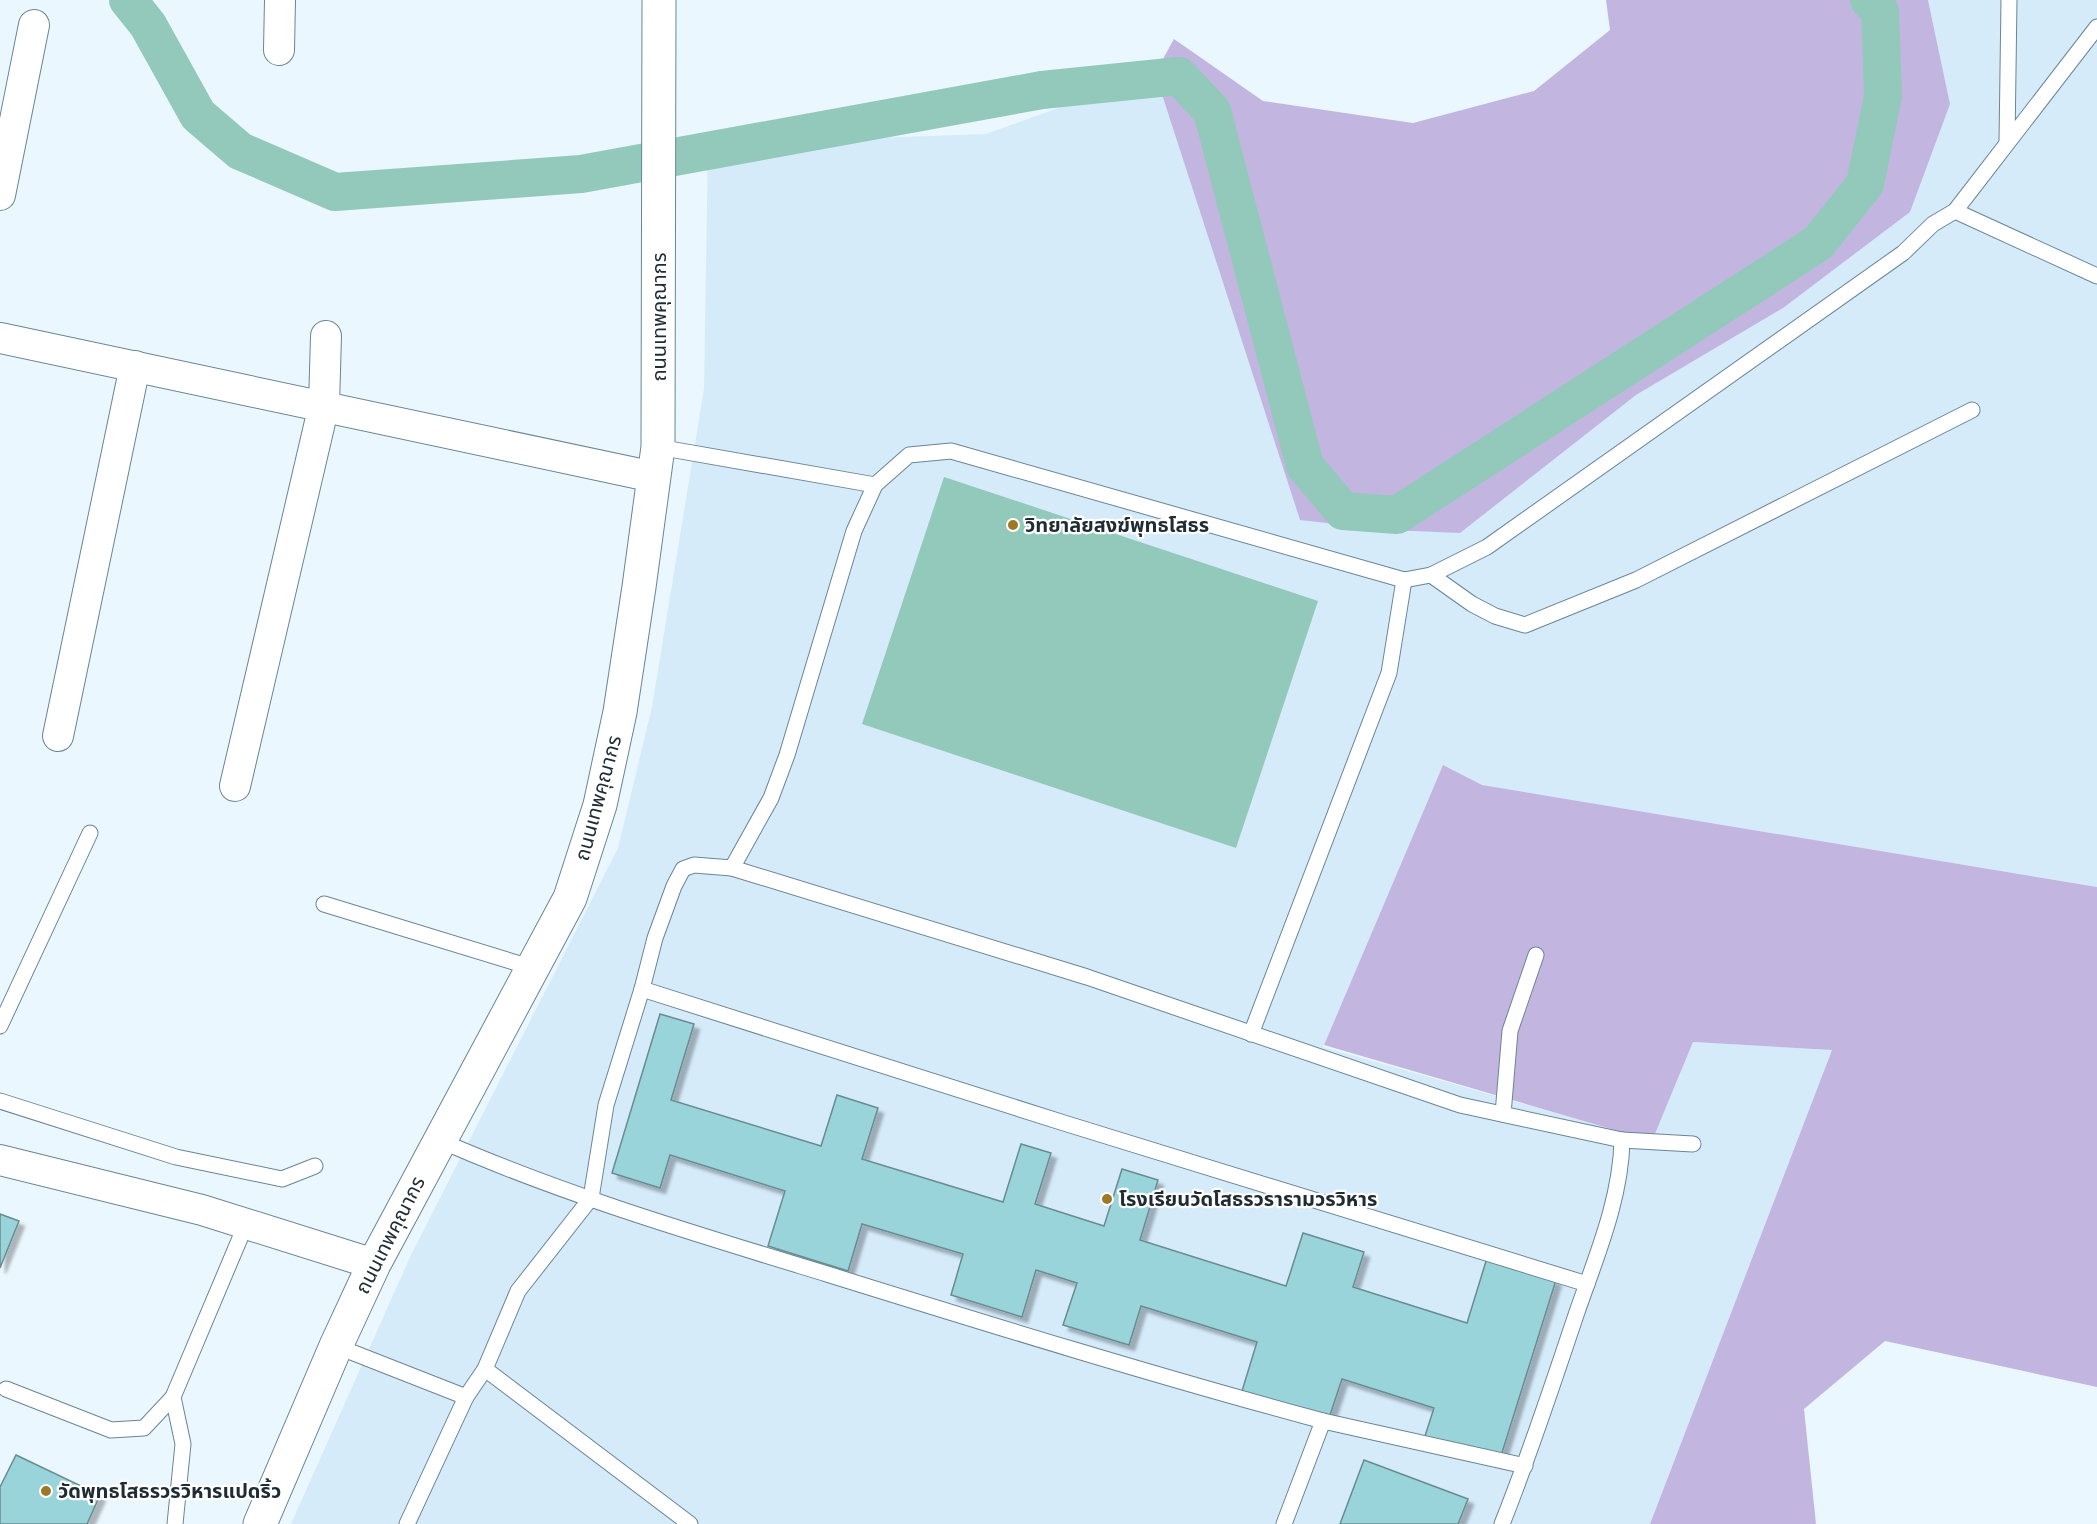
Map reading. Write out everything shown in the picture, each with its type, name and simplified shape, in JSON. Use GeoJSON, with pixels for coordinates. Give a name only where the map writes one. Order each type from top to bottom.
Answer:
{"type":"FeatureCollection","features":[{"type":"Feature","properties":{"kind":"main road","name":"ถนนเทพคุณากร"},"geometry":{"type":"LineString","coordinates":[[260,1524],[336,1346],[374,1264],[570,898],[600,805],[620,712],[656,462],[659,0]]}},
{"type":"Feature","properties":{"kind":"street"},"geometry":{"type":"LineString","coordinates":[[279,50],[280,0]]}},
{"type":"Feature","properties":{"kind":"street"},"geometry":{"type":"LineString","coordinates":[[0,195],[34,25]]}},
{"type":"Feature","properties":{"kind":"street"},"geometry":{"type":"LineString","coordinates":[[235,786],[324,405],[326,336]]}},
{"type":"Feature","properties":{"kind":"street"},"geometry":{"type":"LineString","coordinates":[[0,338],[324,405],[656,462]]}},
{"type":"Feature","properties":{"kind":"street"},"geometry":{"type":"LineString","coordinates":[[58,736],[135,366]]}},
{"type":"Feature","properties":{"kind":"street"},"geometry":{"type":"LineString","coordinates":[[0,1160],[202,1210],[374,1264]]}},
{"type":"Feature","properties":{"kind":"lane"},"geometry":{"type":"LineString","coordinates":[[2007,142],[2009,0]]}},
{"type":"Feature","properties":{"kind":"lane"},"geometry":{"type":"LineString","coordinates":[[732,868],[771,798],[787,755],[854,531],[875,485],[909,454],[951,451],[1404,580],[1431,575],[1497,540],[1903,253],[1933,224],[1955,211],[2097,27]]}},
{"type":"Feature","properties":{"kind":"lane"},"geometry":{"type":"LineString","coordinates":[[1955,211],[2097,276]]}},
{"type":"Feature","properties":{"kind":"lane"},"geometry":{"type":"LineString","coordinates":[[1431,575],[1480,608],[1496,616],[1525,625],[1636,580],[1972,410]]}},
{"type":"Feature","properties":{"kind":"lane"},"geometry":{"type":"LineString","coordinates":[[656,462],[875,485]]}},
{"type":"Feature","properties":{"kind":"lane"},"geometry":{"type":"LineString","coordinates":[[1251,1034],[1389,673],[1404,580]]}},
{"type":"Feature","properties":{"kind":"lane"},"geometry":{"type":"LineString","coordinates":[[0,1026],[90,832]]}},
{"type":"Feature","properties":{"kind":"lane"},"geometry":{"type":"LineString","coordinates":[[407,1524],[466,1397],[484,1370],[518,1291],[591,1198],[606,1105],[642,989],[655,938],[674,886],[683,869],[694,864],[732,868],[1087,976],[1460,1105],[1622,1140],[1693,1144]]}},
{"type":"Feature","properties":{"kind":"lane"},"geometry":{"type":"LineString","coordinates":[[324,904],[533,968]]}},
{"type":"Feature","properties":{"kind":"lane"},"geometry":{"type":"LineString","coordinates":[[1503,1114],[1510,1031],[1536,955]]}},
{"type":"Feature","properties":{"kind":"lane"},"geometry":{"type":"LineString","coordinates":[[642,989],[1064,1123],[1587,1284]]}},
{"type":"Feature","properties":{"kind":"lane"},"geometry":{"type":"LineString","coordinates":[[0,1101],[176,1157],[282,1179],[315,1166]]}},
{"type":"Feature","properties":{"kind":"lane"},"geometry":{"type":"LineString","coordinates":[[439,1140],[506,1170],[617,1209],[1098,1358],[1323,1421],[1525,1466]]}},
{"type":"Feature","properties":{"kind":"lane"},"geometry":{"type":"LineString","coordinates":[[1502,1524],[1525,1466],[1607,1224],[1622,1164],[1622,1140]]}},
{"type":"Feature","properties":{"kind":"lane"},"geometry":{"type":"LineString","coordinates":[[6,1389],[111,1430],[144,1428],[173,1397],[246,1224]]}},
{"type":"Feature","properties":{"kind":"lane"},"geometry":{"type":"LineString","coordinates":[[336,1346],[466,1397]]}},
{"type":"Feature","properties":{"kind":"lane"},"geometry":{"type":"LineString","coordinates":[[484,1370],[690,1524]]}},
{"type":"Feature","properties":{"kind":"lane"},"geometry":{"type":"LineString","coordinates":[[173,1397],[183,1444],[175,1524]]}},
{"type":"Feature","properties":{"kind":"lane"},"geometry":{"type":"LineString","coordinates":[[1284,1524],[1323,1421]]}},
{"type":"Feature","properties":{"kind":"shaded area"},"geometry":{"type":"Polygon","coordinates":[[[1606,0],[1928,0],[1950,104],[1910,212],[1783,308],[1636,395],[1460,533],[1389,530],[1300,520],[1155,73],[1174,39],[1263,101],[1413,123],[1534,91],[1610,30],[1606,0]]]}},
{"type":"Feature","properties":{"kind":"shaded area"},"geometry":{"type":"Polygon","coordinates":[[[1928,0],[2097,0],[2097,887],[1481,785],[1443,765],[1323,1047],[1652,1140],[1693,1042],[1832,1050],[1650,1524],[291,1524],[410,1257],[618,848],[652,707],[704,389],[708,144],[986,134],[1155,73],[1300,520],[1636,395],[1783,308],[1950,104],[1928,0]]]}},
{"type":"Feature","properties":{"kind":"shaded area"},"geometry":{"type":"Polygon","coordinates":[[[944,477],[1318,601],[1236,848],[862,724],[944,477]]]}},
{"type":"Feature","properties":{"kind":"shaded area"},"geometry":{"type":"Polygon","coordinates":[[[1443,765],[1482,785],[2097,887],[2097,1387],[1885,1341],[1804,1409],[1816,1524],[1650,1524],[1832,1050],[1693,1042],[1652,1141],[1324,1045],[1443,765]]]}},
{"type":"Feature","properties":{"kind":"building"},"geometry":{"type":"Polygon","coordinates":[[[660,1014],[694,1024],[671,1100],[821,1146],[837,1095],[878,1108],[862,1159],[1003,1202],[1021,1144],[1051,1153],[1035,1204],[1104,1226],[1122,1169],[1158,1180],[1140,1240],[1286,1286],[1303,1233],[1364,1252],[1353,1287],[1467,1323],[1487,1258],[1556,1280],[1500,1459],[1425,1436],[1434,1408],[1342,1379],[1329,1418],[1242,1391],[1257,1342],[1141,1306],[1129,1345],[1063,1325],[1077,1283],[1036,1270],[1022,1317],[951,1295],[963,1254],[862,1224],[848,1271],[768,1246],[785,1191],[670,1155],[660,1188],[612,1173],[660,1014]]]}},
{"type":"Feature","properties":{"kind":"building"},"geometry":{"type":"Polygon","coordinates":[[[0,1214],[19,1221],[0,1268],[0,1214]]]}},
{"type":"Feature","properties":{"kind":"building","name":"วัดพุทธโสธรวรวิหารแปดริ้ว"},"geometry":{"type":"Polygon","coordinates":[[[16,1455],[100,1495],[87,1524],[0,1524],[0,1487],[16,1455]]]}},
{"type":"Feature","properties":{"kind":"building"},"geometry":{"type":"Polygon","coordinates":[[[1364,1460],[1468,1499],[1458,1524],[1340,1524],[1364,1460]]]}},
{"type":"Feature","properties":{"kind":"waterway"},"geometry":{"type":"LineString","coordinates":[[128,0],[148,25],[198,115],[240,151],[335,192],[581,174],[1042,90],[1179,76],[1212,111],[1305,466],[1343,511],[1397,515],[1818,243],[1865,184],[1883,96],[1880,12],[1869,0]]}},
{"type":"Feature","properties":{"kind":"place","name":"วิทยาลัยสงฆ์พุทธโสธร"},"geometry":{"type":"Point","coordinates":[1013,525]}},
{"type":"Feature","properties":{"kind":"place","name":"โรงเรียนวัดโสธรวรารามวรวิหาร"},"geometry":{"type":"Point","coordinates":[1107,1199]}},
{"type":"Feature","properties":{"kind":"place","name":"วัดพุทธโสธรวรวิหารแปดริ้ว"},"geometry":{"type":"Point","coordinates":[46,1491]}}]}
